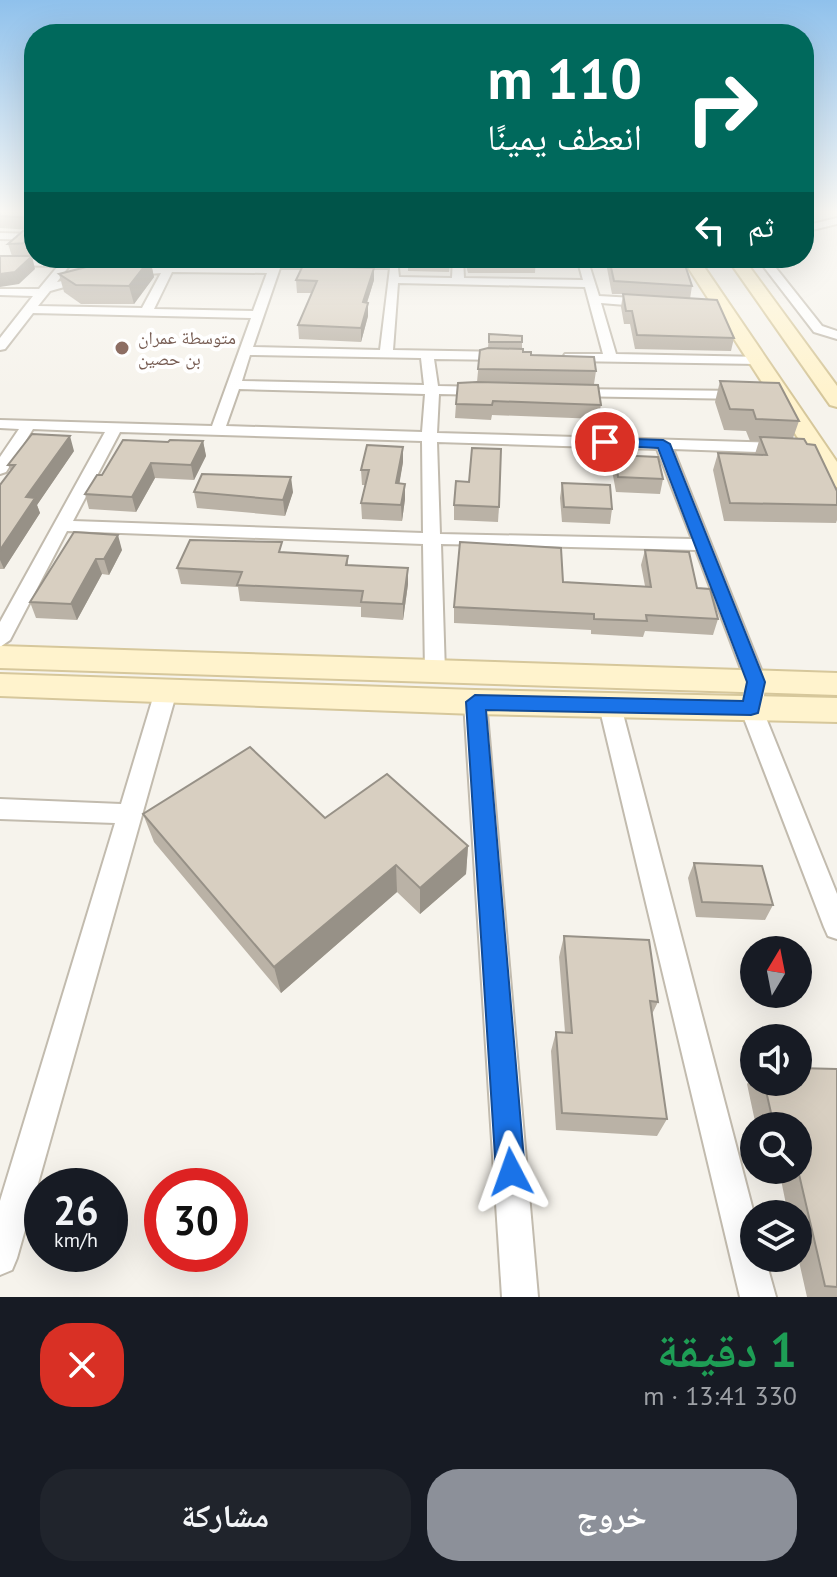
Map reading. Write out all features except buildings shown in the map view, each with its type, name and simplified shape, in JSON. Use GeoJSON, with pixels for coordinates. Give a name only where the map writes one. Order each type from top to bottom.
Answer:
{"type":"FeatureCollection","features":[{"type":"Feature","properties":{"kind":"street"},"geometry":{"type":"LineString","coordinates":[[0,346],[60,271]]}},
{"type":"Feature","properties":{"kind":"street"},"geometry":{"type":"LineString","coordinates":[[115,275],[136,271]]}},
{"type":"Feature","properties":{"kind":"street"},"geometry":{"type":"LineString","coordinates":[[146,312],[167,271]]}},
{"type":"Feature","properties":{"kind":"street"},"geometry":{"type":"LineString","coordinates":[[218,429],[274,271]]}},
{"type":"Feature","properties":{"kind":"street"},"geometry":{"type":"LineString","coordinates":[[386,354],[394,271]]}},
{"type":"Feature","properties":{"kind":"street"},"geometry":{"type":"LineString","coordinates":[[458,271],[458,281]]}},
{"type":"Feature","properties":{"kind":"street"},"geometry":{"type":"LineString","coordinates":[[585,271],[611,358]]}},
{"type":"Feature","properties":{"kind":"street"},"geometry":{"type":"LineString","coordinates":[[697,271],[715,306],[758,360],[837,480]]}},
{"type":"Feature","properties":{"kind":"street"},"geometry":{"type":"LineString","coordinates":[[718,271],[805,395]]}},
{"type":"Feature","properties":{"kind":"street"},"geometry":{"type":"LineString","coordinates":[[745,271],[837,401]]}},
{"type":"Feature","properties":{"kind":"street"},"geometry":{"type":"LineString","coordinates":[[772,271],[815,326],[837,335]]}},
{"type":"Feature","properties":{"kind":"street"},"geometry":{"type":"LineString","coordinates":[[0,292],[44,290],[102,276]]}},
{"type":"Feature","properties":{"kind":"street"},"geometry":{"type":"LineString","coordinates":[[393,280],[589,284]]}},
{"type":"Feature","properties":{"kind":"street"},"geometry":{"type":"LineString","coordinates":[[594,299],[665,303]]}},
{"type":"Feature","properties":{"kind":"street"},"geometry":{"type":"LineString","coordinates":[[30,309],[258,315]]}},
{"type":"Feature","properties":{"kind":"street"},"geometry":{"type":"LineString","coordinates":[[799,348],[803,331],[815,326]]}},
{"type":"Feature","properties":{"kind":"street"},"geometry":{"type":"LineString","coordinates":[[246,351],[519,356]]}},
{"type":"Feature","properties":{"kind":"street"},"geometry":{"type":"LineString","coordinates":[[427,355],[432,391],[429,436],[435,673]]}},
{"type":"Feature","properties":{"kind":"street"},"geometry":{"type":"LineString","coordinates":[[549,357],[758,360]]}},
{"type":"Feature","properties":{"kind":"street"},"geometry":{"type":"LineString","coordinates":[[234,385],[495,392]]}},
{"type":"Feature","properties":{"kind":"street"},"geometry":{"type":"LineString","coordinates":[[558,392],[780,396]]}},
{"type":"Feature","properties":{"kind":"street"},"geometry":{"type":"LineString","coordinates":[[0,424],[816,449]]}},
{"type":"Feature","properties":{"kind":"street"},"geometry":{"type":"LineString","coordinates":[[0,469],[29,425]]}},
{"type":"Feature","properties":{"kind":"street"},"geometry":{"type":"LineString","coordinates":[[0,640],[115,427]]}},
{"type":"Feature","properties":{"kind":"street"},"geometry":{"type":"LineString","coordinates":[[663,444],[702,545],[837,927]]}},
{"type":"Feature","properties":{"kind":"street"},"geometry":{"type":"LineString","coordinates":[[62,526],[702,545]]}},
{"type":"Feature","properties":{"kind":"street"},"geometry":{"type":"LineString","coordinates":[[0,657],[435,673],[754,695],[837,710]]}},
{"type":"Feature","properties":{"kind":"street"},"geometry":{"type":"LineString","coordinates":[[0,685],[610,706],[754,695],[837,684]]}},
{"type":"Feature","properties":{"kind":"street"},"geometry":{"type":"LineString","coordinates":[[0,1258],[166,691]]}},
{"type":"Feature","properties":{"kind":"street"},"geometry":{"type":"LineString","coordinates":[[475,702],[520,1297]]}},
{"type":"Feature","properties":{"kind":"street"},"geometry":{"type":"LineString","coordinates":[[610,706],[758,1297]]}},
{"type":"Feature","properties":{"kind":"street"},"geometry":{"type":"LineString","coordinates":[[0,809],[132,814]]}},
{"type":"Feature","properties":{"kind":"place","name":"متوسطة عمران بن حصين"},"geometry":{"type":"Point","coordinates":[122,348]}},
{"type":"Feature","properties":{"kind":"route"},"geometry":{"type":"LineString","coordinates":[[511,1172],[475,702],[751,708],[756,682],[663,444],[605,442]]}}]}
